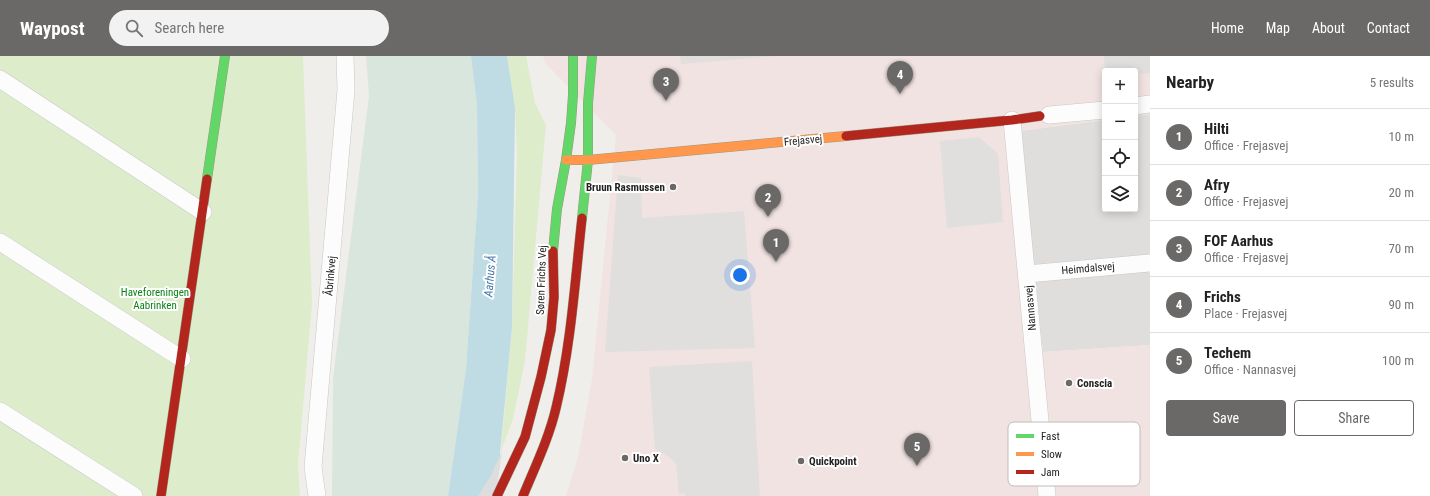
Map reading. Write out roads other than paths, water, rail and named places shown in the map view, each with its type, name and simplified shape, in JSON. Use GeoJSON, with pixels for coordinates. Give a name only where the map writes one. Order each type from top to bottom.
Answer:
{"type":"FeatureCollection","features":[{"type":"Feature","properties":{"kind":"street"},"geometry":{"type":"LineString","coordinates":[[161,496],[225,56]]}},
{"type":"Feature","properties":{"kind":"street","name":"Åbrinkvej"},"geometry":{"type":"LineString","coordinates":[[317,496],[313,467],[345,98],[345,56]]}},
{"type":"Feature","properties":{"kind":"street","name":"Søren Frichs Vej"},"geometry":{"type":"LineString","coordinates":[[497,496],[525,437],[541,377],[551,330],[554,297],[552,256],[557,209],[566,160],[573,95],[573,56]]}},
{"type":"Feature","properties":{"kind":"street"},"geometry":{"type":"LineString","coordinates":[[523,496],[548,435],[562,382],[588,160],[588,103],[592,56]]}},
{"type":"Feature","properties":{"kind":"street"},"geometry":{"type":"LineString","coordinates":[[0,79],[203,212]]}},
{"type":"Feature","properties":{"kind":"street"},"geometry":{"type":"LineString","coordinates":[[1138,106],[1150,104]]}},
{"type":"Feature","properties":{"kind":"street","name":"Frejasvej"},"geometry":{"type":"LineString","coordinates":[[566,160],[588,160],[1102,110]]}},
{"type":"Feature","properties":{"kind":"street","name":"Nannasvej"},"geometry":{"type":"LineString","coordinates":[[1012,120],[1040,422]]}},
{"type":"Feature","properties":{"kind":"street"},"geometry":{"type":"LineString","coordinates":[[0,242],[182,359]]}},
{"type":"Feature","properties":{"kind":"street","name":"Heimdalsvej"},"geometry":{"type":"LineString","coordinates":[[1027,274],[1150,262]]}},
{"type":"Feature","properties":{"kind":"street"},"geometry":{"type":"LineString","coordinates":[[0,411],[134,496]]}},
{"type":"Feature","properties":{"kind":"street","name":"Nannasvej"},"geometry":{"type":"LineString","coordinates":[[1046,486],[1047,496]]}},
{"type":"Feature","properties":{"kind":"water","name":"Aarhus Å"},"geometry":{"type":"Polygon","coordinates":[[[471,56],[507,56],[515,108],[512,327],[496,496],[448,496],[466,369],[478,195],[477,106],[471,56]]]}},
{"type":"Feature","properties":{"kind":"place","name":"Frichs"},"geometry":{"type":"Point","coordinates":[900,94]}},
{"type":"Feature","properties":{"kind":"place","name":"FOF Aarhus"},"geometry":{"type":"Point","coordinates":[666,101]}},
{"type":"Feature","properties":{"kind":"place","name":"Bruun Rasmussen"},"geometry":{"type":"Point","coordinates":[673,187]}},
{"type":"Feature","properties":{"kind":"place","name":"Afry"},"geometry":{"type":"Point","coordinates":[768,217]}},
{"type":"Feature","properties":{"kind":"place","name":"Hilti"},"geometry":{"type":"Point","coordinates":[776,262]}},
{"type":"Feature","properties":{"kind":"place","name":"Conscia"},"geometry":{"type":"Point","coordinates":[1069,383]}},
{"type":"Feature","properties":{"kind":"place","name":"Uno X"},"geometry":{"type":"Point","coordinates":[625,458]}},
{"type":"Feature","properties":{"kind":"place","name":"Quickpoint"},"geometry":{"type":"Point","coordinates":[801,461]}},
{"type":"Feature","properties":{"kind":"place","name":"Techem"},"geometry":{"type":"Point","coordinates":[917,466]}},
{"type":"Feature","properties":{"kind":"park label","name":"Haveforeningen Aabrinken"},"geometry":{"type":"Point","coordinates":[155,298]}}]}
